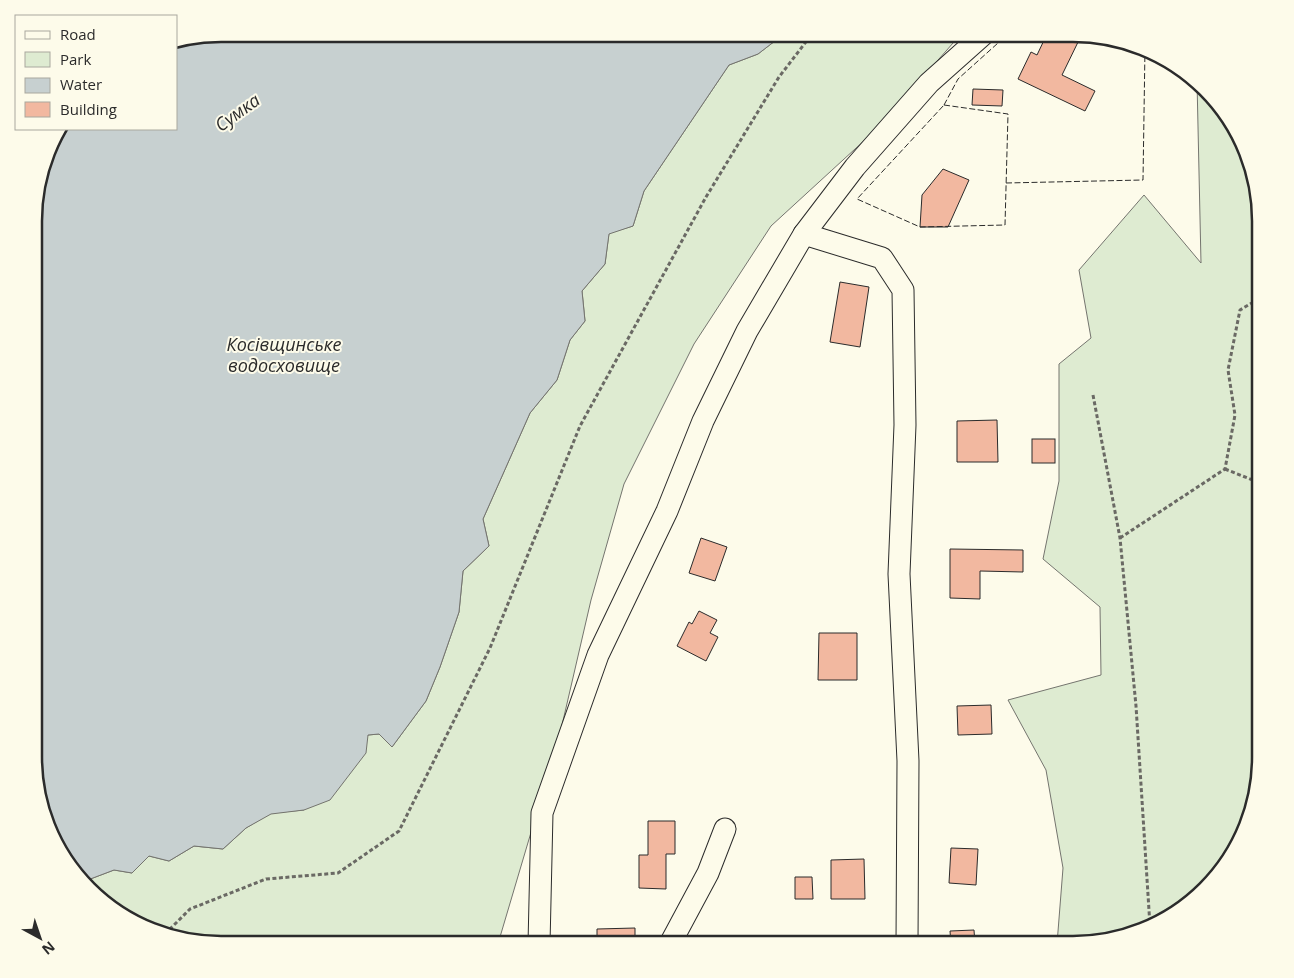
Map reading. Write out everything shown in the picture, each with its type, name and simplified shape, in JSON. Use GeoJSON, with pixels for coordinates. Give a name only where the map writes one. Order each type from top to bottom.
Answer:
{"type":"FeatureCollection","features":[{"type":"Feature","properties":{"kind":"street"},"geometry":{"type":"LineString","coordinates":[[539,936],[542,813],[598,655],[667,511],[703,421],[743,339],[804,234],[855,167],[929,83],[975,42]]}},
{"type":"Feature","properties":{"kind":"street"},"geometry":{"type":"LineString","coordinates":[[804,234],[882,258],[903,290],[905,425],[899,574],[908,761],[907,936]]}},
{"type":"Feature","properties":{"kind":"street"},"geometry":{"type":"LineString","coordinates":[[674,936],[708,874],[725,829]]}},
{"type":"Feature","properties":{"kind":"path"},"geometry":{"type":"LineString","coordinates":[[171,928],[190,909],[266,879],[338,873],[399,831],[490,648],[580,426],[706,197],[779,77],[806,42]]}},
{"type":"Feature","properties":{"kind":"path"},"geometry":{"type":"LineString","coordinates":[[1120,538],[1225,469],[1234,415],[1228,370],[1240,310],[1252,303]]}},
{"type":"Feature","properties":{"kind":"path"},"geometry":{"type":"LineString","coordinates":[[1093,395],[1120,538],[1136,706],[1149,918]]}},
{"type":"Feature","properties":{"kind":"path"},"geometry":{"type":"LineString","coordinates":[[1225,469],[1252,480]]}},
{"type":"Feature","properties":{"kind":"green space"},"geometry":{"type":"Polygon","coordinates":[[[774,42],[954,42],[879,127],[771,226],[694,344],[624,484],[591,600],[559,738],[500,936],[221,936],[198,934],[153,922],[132,912],[112,899],[91,879],[114,870],[132,873],[149,856],[169,861],[194,846],[223,849],[246,828],[271,813],[304,810],[368,735],[379,734],[392,747],[426,701],[459,612],[463,571],[489,546],[483,519],[530,413],[557,380],[570,340],[585,321],[582,291],[605,264],[609,233],[633,226],[644,191],[729,65],[758,54],[774,42]]]}},
{"type":"Feature","properties":{"kind":"green space"},"geometry":{"type":"Polygon","coordinates":[[[1197,93],[1215,112],[1228,132],[1238,153],[1248,186],[1252,221],[1250,780],[1242,814],[1228,846],[1215,866],[1182,899],[1162,912],[1130,926],[1096,934],[1058,936],[1063,868],[1046,770],[1008,700],[1101,675],[1100,607],[1043,559],[1059,481],[1059,364],[1091,338],[1079,270],[1144,195],[1201,263],[1197,93]]]}},
{"type":"Feature","properties":{"kind":"water","name":"Косівщинське водосховище"},"geometry":{"type":"Polygon","coordinates":[[[221,42],[774,42],[758,54],[729,65],[644,191],[633,226],[609,234],[605,264],[582,291],[585,321],[570,340],[557,380],[530,413],[483,519],[489,546],[463,571],[459,612],[426,701],[392,747],[379,734],[368,735],[366,753],[330,800],[304,810],[271,814],[246,828],[223,849],[194,846],[169,861],[149,856],[132,873],[114,870],[91,879],[79,866],[66,846],[56,825],[46,792],[43,769],[42,221],[46,186],[52,164],[67,130],[178,130],[178,48],[198,44],[221,42]]]}},
{"type":"Feature","properties":{"kind":"building"},"geometry":{"type":"Polygon","coordinates":[[[1043,42],[1078,42],[1062,75],[1095,91],[1085,111],[1018,79],[1031,52],[1037,55],[1043,42]]]}},
{"type":"Feature","properties":{"kind":"building"},"geometry":{"type":"Polygon","coordinates":[[[973,89],[1003,90],[1002,106],[972,105],[973,89]]]}},
{"type":"Feature","properties":{"kind":"building"},"geometry":{"type":"Polygon","coordinates":[[[943,169],[969,180],[948,227],[920,227],[922,195],[943,169]]]}},
{"type":"Feature","properties":{"kind":"building"},"geometry":{"type":"Polygon","coordinates":[[[840,282],[869,287],[860,347],[830,342],[840,282]]]}},
{"type":"Feature","properties":{"kind":"building"},"geometry":{"type":"Polygon","coordinates":[[[997,420],[998,462],[957,462],[957,421],[997,420]]]}},
{"type":"Feature","properties":{"kind":"building"},"geometry":{"type":"Polygon","coordinates":[[[1032,439],[1055,439],[1055,463],[1032,463],[1032,439]]]}},
{"type":"Feature","properties":{"kind":"building"},"geometry":{"type":"Polygon","coordinates":[[[701,538],[727,547],[715,581],[689,573],[701,538]]]}},
{"type":"Feature","properties":{"kind":"building"},"geometry":{"type":"Polygon","coordinates":[[[950,549],[1023,550],[1023,572],[980,571],[980,599],[950,598],[950,549]]]}},
{"type":"Feature","properties":{"kind":"building"},"geometry":{"type":"Polygon","coordinates":[[[699,611],[717,620],[710,633],[718,637],[706,661],[677,646],[689,622],[692,624],[699,611]]]}},
{"type":"Feature","properties":{"kind":"building"},"geometry":{"type":"Polygon","coordinates":[[[819,633],[857,633],[857,680],[818,680],[819,633]]]}},
{"type":"Feature","properties":{"kind":"building"},"geometry":{"type":"Polygon","coordinates":[[[991,705],[992,734],[958,735],[957,706],[991,705]]]}},
{"type":"Feature","properties":{"kind":"building"},"geometry":{"type":"Polygon","coordinates":[[[648,821],[675,821],[675,854],[666,854],[666,889],[639,888],[639,855],[648,855],[648,821]]]}},
{"type":"Feature","properties":{"kind":"building"},"geometry":{"type":"Polygon","coordinates":[[[951,848],[978,849],[976,885],[949,883],[951,848]]]}},
{"type":"Feature","properties":{"kind":"building"},"geometry":{"type":"Polygon","coordinates":[[[864,859],[865,899],[831,899],[831,860],[864,859]]]}},
{"type":"Feature","properties":{"kind":"building"},"geometry":{"type":"Polygon","coordinates":[[[795,877],[812,877],[813,899],[795,899],[795,877]]]}},
{"type":"Feature","properties":{"kind":"building"},"geometry":{"type":"Polygon","coordinates":[[[635,928],[635,936],[597,936],[597,929],[635,928]]]}},
{"type":"Feature","properties":{"kind":"building"},"geometry":{"type":"Polygon","coordinates":[[[974,930],[974,936],[950,936],[950,931],[974,930]]]}},
{"type":"Feature","properties":{"kind":"fence"},"geometry":{"type":"LineString","coordinates":[[944,105],[958,79],[999,42]]}},
{"type":"Feature","properties":{"kind":"fence"},"geometry":{"type":"LineString","coordinates":[[1006,183],[1143,180],[1145,58]]}},
{"type":"Feature","properties":{"kind":"fence"},"geometry":{"type":"LineString","coordinates":[[944,105],[1008,114],[1005,225],[920,227],[857,199],[944,105]]}},
{"type":"Feature","properties":{"kind":"water label","name":"Сумка"},"geometry":{"type":"Point","coordinates":[237,112]}}]}
